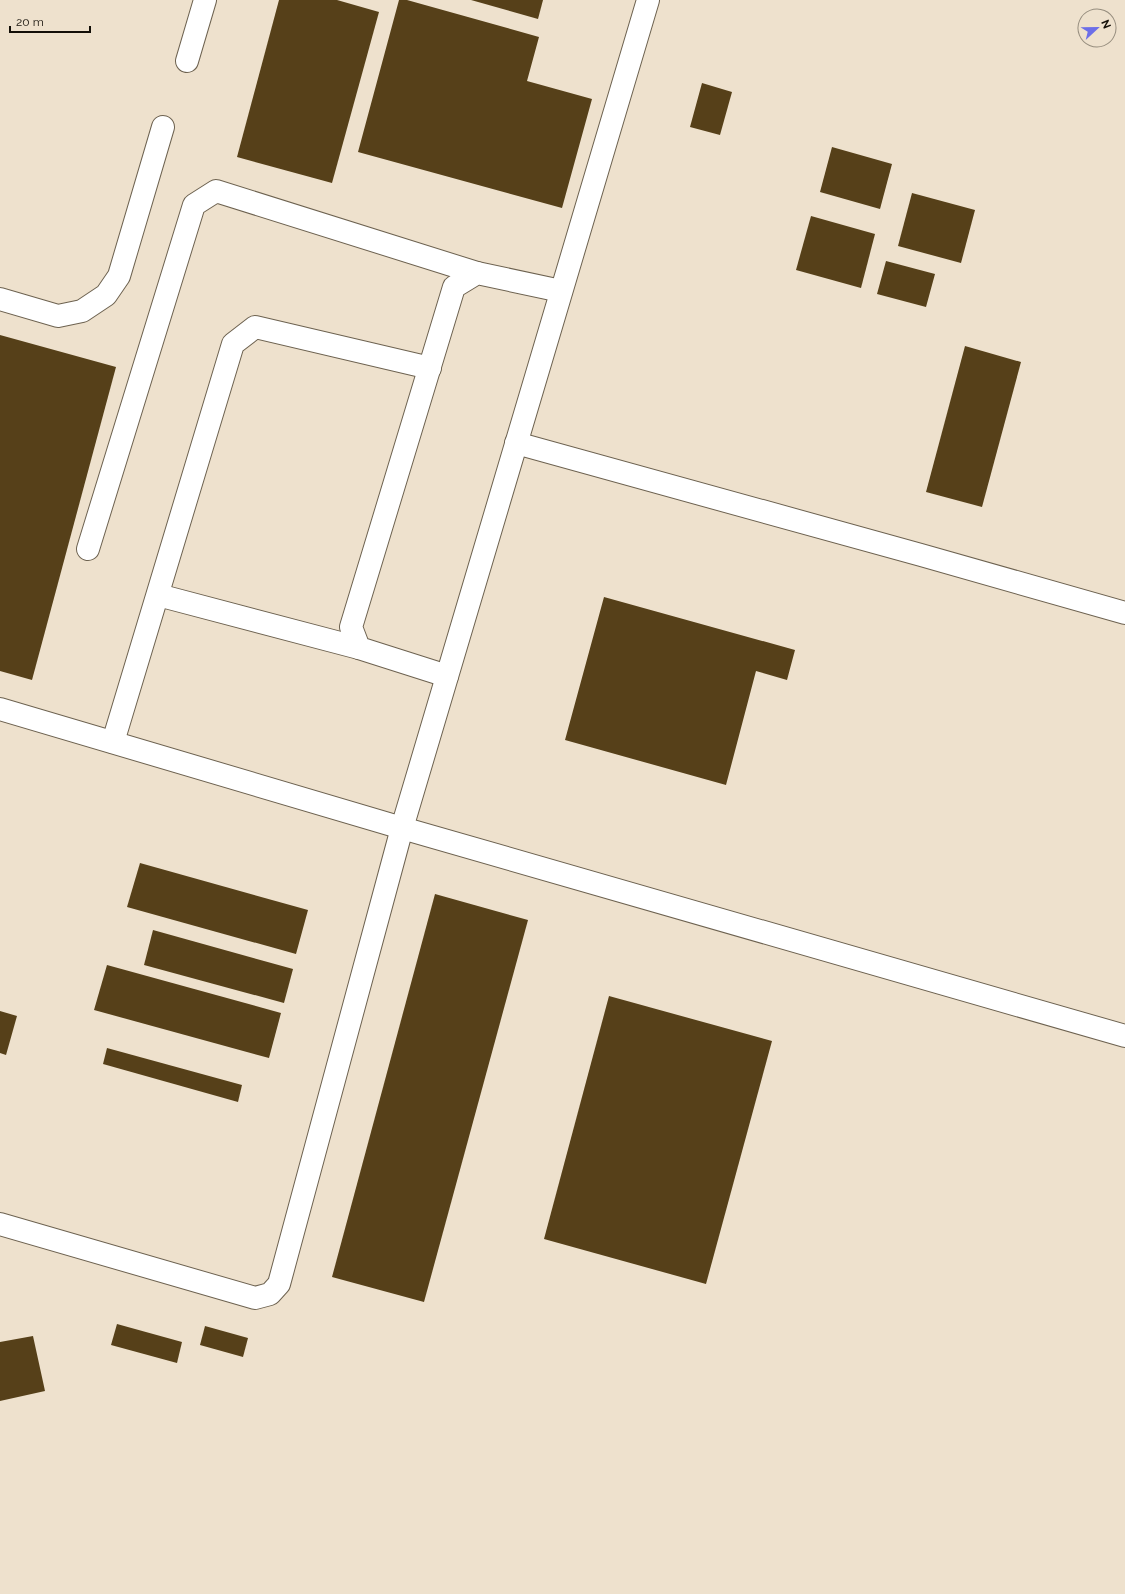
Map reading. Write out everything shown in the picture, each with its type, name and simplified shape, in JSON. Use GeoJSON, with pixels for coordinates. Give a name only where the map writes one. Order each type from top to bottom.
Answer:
{"type":"FeatureCollection","features":[{"type":"Feature","properties":{"kind":"lane"},"geometry":{"type":"LineString","coordinates":[[187,61],[206,0]]}},
{"type":"Feature","properties":{"kind":"lane"},"geometry":{"type":"LineString","coordinates":[[0,1224],[255,1298],[270,1294],[279,1284],[402,828],[648,0]]}},
{"type":"Feature","properties":{"kind":"lane"},"geometry":{"type":"LineString","coordinates":[[0,299],[58,316],[82,311],[106,295],[119,276],[163,126]]}},
{"type":"Feature","properties":{"kind":"lane"},"geometry":{"type":"LineString","coordinates":[[88,549],[194,204],[216,191],[477,273],[562,291]]}},
{"type":"Feature","properties":{"kind":"lane"},"geometry":{"type":"LineString","coordinates":[[359,648],[351,626],[454,287],[477,273]]}},
{"type":"Feature","properties":{"kind":"lane"},"geometry":{"type":"LineString","coordinates":[[113,742],[233,344],[255,327],[430,368]]}},
{"type":"Feature","properties":{"kind":"lane"},"geometry":{"type":"LineString","coordinates":[[516,443],[1125,613]]}},
{"type":"Feature","properties":{"kind":"lane"},"geometry":{"type":"LineString","coordinates":[[158,595],[359,648],[447,676]]}},
{"type":"Feature","properties":{"kind":"lane"},"geometry":{"type":"LineString","coordinates":[[0,709],[402,828],[1125,1036]]}},
{"type":"Feature","properties":{"kind":"building"},"geometry":{"type":"Polygon","coordinates":[[[279,0],[337,0],[379,12],[332,183],[237,157],[279,0]]]}},
{"type":"Feature","properties":{"kind":"building"},"geometry":{"type":"Polygon","coordinates":[[[399,0],[407,0],[539,37],[527,81],[592,99],[562,208],[358,152],[399,0]]]}},
{"type":"Feature","properties":{"kind":"building"},"geometry":{"type":"Polygon","coordinates":[[[471,0],[543,0],[538,19],[471,0]]]}},
{"type":"Feature","properties":{"kind":"building"},"geometry":{"type":"Polygon","coordinates":[[[702,83],[732,92],[720,135],[690,127],[702,83]]]}},
{"type":"Feature","properties":{"kind":"building"},"geometry":{"type":"Polygon","coordinates":[[[832,147],[892,164],[880,209],[820,192],[832,147]]]}},
{"type":"Feature","properties":{"kind":"building"},"geometry":{"type":"Polygon","coordinates":[[[912,193],[975,210],[961,263],[898,246],[912,193]]]}},
{"type":"Feature","properties":{"kind":"building"},"geometry":{"type":"Polygon","coordinates":[[[811,216],[875,234],[861,288],[796,270],[811,216]]]}},
{"type":"Feature","properties":{"kind":"building"},"geometry":{"type":"Polygon","coordinates":[[[886,261],[935,274],[926,307],[877,294],[886,261]]]}},
{"type":"Feature","properties":{"kind":"building"},"geometry":{"type":"Polygon","coordinates":[[[0,335],[116,367],[32,680],[0,671],[0,335]]]}},
{"type":"Feature","properties":{"kind":"building"},"geometry":{"type":"Polygon","coordinates":[[[965,346],[1021,362],[982,507],[926,492],[965,346]]]}},
{"type":"Feature","properties":{"kind":"building"},"geometry":{"type":"Polygon","coordinates":[[[604,597],[795,650],[787,680],[756,671],[726,785],[565,740],[604,597]]]}},
{"type":"Feature","properties":{"kind":"building"},"geometry":{"type":"Polygon","coordinates":[[[140,863],[308,910],[296,954],[127,907],[140,863]]]}},
{"type":"Feature","properties":{"kind":"building"},"geometry":{"type":"Polygon","coordinates":[[[435,894],[528,920],[424,1302],[332,1277],[435,894]]]}},
{"type":"Feature","properties":{"kind":"building"},"geometry":{"type":"Polygon","coordinates":[[[153,930],[293,969],[284,1003],[144,965],[153,930]]]}},
{"type":"Feature","properties":{"kind":"building"},"geometry":{"type":"Polygon","coordinates":[[[107,965],[281,1013],[269,1058],[94,1010],[107,965]]]}},
{"type":"Feature","properties":{"kind":"building"},"geometry":{"type":"Polygon","coordinates":[[[609,996],[772,1041],[706,1284],[544,1239],[609,996]]]}},
{"type":"Feature","properties":{"kind":"building"},"geometry":{"type":"Polygon","coordinates":[[[0,1011],[17,1016],[6,1055],[0,1053],[0,1011]]]}},
{"type":"Feature","properties":{"kind":"building"},"geometry":{"type":"Polygon","coordinates":[[[107,1048],[242,1085],[238,1102],[103,1064],[107,1048]]]}},
{"type":"Feature","properties":{"kind":"building"},"geometry":{"type":"Polygon","coordinates":[[[117,1324],[182,1342],[177,1363],[111,1345],[117,1324]]]}},
{"type":"Feature","properties":{"kind":"building"},"geometry":{"type":"Polygon","coordinates":[[[205,1326],[248,1338],[243,1357],[200,1345],[205,1326]]]}},
{"type":"Feature","properties":{"kind":"building"},"geometry":{"type":"Polygon","coordinates":[[[33,1336],[45,1391],[0,1401],[0,1342],[33,1336]]]}}]}
